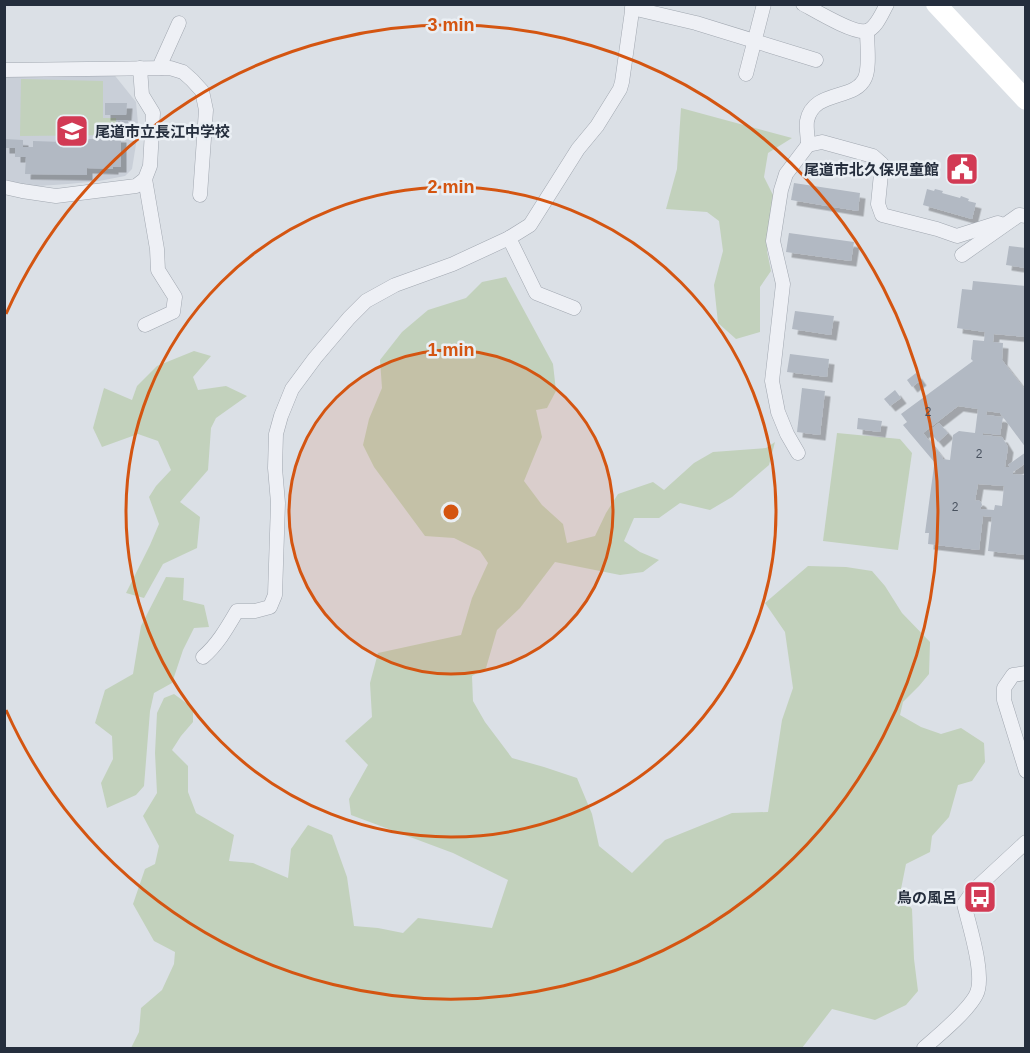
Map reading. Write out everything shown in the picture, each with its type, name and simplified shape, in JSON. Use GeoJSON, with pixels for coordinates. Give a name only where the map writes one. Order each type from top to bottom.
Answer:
{"type":"FeatureCollection","features":[{"type":"Feature","properties":{"kind":"street"},"geometry":{"type":"LineString","coordinates":[[746,74],[764,4]]}},
{"type":"Feature","properties":{"kind":"street"},"geometry":{"type":"LineString","coordinates":[[804,4],[855,31],[867,31],[875,25],[887,4]]}},
{"type":"Feature","properties":{"kind":"street"},"geometry":{"type":"LineString","coordinates":[[936,4],[1025,98]]}},
{"type":"Feature","properties":{"kind":"street"},"geometry":{"type":"LineString","coordinates":[[202,657],[213,648],[237,611],[255,611],[270,607],[275,595],[278,503],[275,468],[276,434],[292,390],[315,358],[366,301],[395,285],[453,264],[509,238],[530,225],[578,149],[597,126],[620,89],[633,6],[816,60]]}},
{"type":"Feature","properties":{"kind":"street"},"geometry":{"type":"LineString","coordinates":[[162,68],[161,63],[180,22]]}},
{"type":"Feature","properties":{"kind":"street"},"geometry":{"type":"LineString","coordinates":[[798,453],[778,412],[772,381],[783,284],[773,241],[781,190],[786,174],[808,145],[807,122],[812,109],[818,102],[855,88],[864,80],[867,69],[867,31]]}},
{"type":"Feature","properties":{"kind":"street"},"geometry":{"type":"LineString","coordinates":[[4,187],[56,196],[136,186],[145,179],[150,166],[153,113],[142,95],[140,68]]}},
{"type":"Feature","properties":{"kind":"street"},"geometry":{"type":"LineString","coordinates":[[4,70],[170,68],[183,72],[202,91],[206,110],[200,195]]}},
{"type":"Feature","properties":{"kind":"street"},"geometry":{"type":"LineString","coordinates":[[808,145],[822,142],[873,156],[882,164],[878,204],[882,215],[937,229],[957,237],[998,223],[1003,225]]}},
{"type":"Feature","properties":{"kind":"street"},"geometry":{"type":"LineString","coordinates":[[145,179],[158,249],[158,270],[174,297],[173,312],[145,325]]}},
{"type":"Feature","properties":{"kind":"street"},"geometry":{"type":"LineString","coordinates":[[962,255],[1018,215],[1026,216]]}},
{"type":"Feature","properties":{"kind":"street"},"geometry":{"type":"LineString","coordinates":[[509,238],[536,293],[574,308]]}},
{"type":"Feature","properties":{"kind":"street"},"geometry":{"type":"LineString","coordinates":[[1026,673],[1013,675],[1004,688],[1004,700],[1026,771]]}},
{"type":"Feature","properties":{"kind":"street"},"geometry":{"type":"LineString","coordinates":[[924,1048],[960,1015],[976,996],[980,985],[978,964],[964,904],[973,891],[1026,842]]}},
{"type":"Feature","properties":{"kind":"shaded area","name":"尾道市立長江中学校"},"geometry":{"type":"Polygon","coordinates":[[[112,72],[136,102],[139,134],[132,169],[125,176],[99,181],[24,187],[5,183],[4,73],[112,72]]]}},
{"type":"Feature","properties":{"kind":"green space"},"geometry":{"type":"Polygon","coordinates":[[[21,79],[103,81],[103,118],[116,118],[116,135],[20,136],[21,79]]]}},
{"type":"Feature","properties":{"kind":"green space"},"geometry":{"type":"Polygon","coordinates":[[[681,108],[792,138],[768,153],[764,177],[774,197],[767,251],[771,271],[760,287],[760,332],[736,339],[718,323],[714,285],[723,251],[719,221],[707,212],[666,209],[677,169],[681,108]]]}},
{"type":"Feature","properties":{"kind":"green space"},"geometry":{"type":"Polygon","coordinates":[[[506,277],[553,364],[556,391],[547,408],[536,410],[542,437],[524,481],[542,505],[563,524],[567,543],[595,536],[618,494],[653,482],[664,490],[694,463],[713,452],[766,448],[775,442],[769,465],[732,497],[710,510],[680,503],[659,518],[634,518],[624,541],[640,552],[659,560],[643,572],[620,575],[555,562],[520,608],[497,630],[486,668],[472,676],[473,701],[485,722],[512,758],[577,778],[592,814],[599,846],[632,873],[665,840],[732,813],[768,812],[782,720],[793,688],[785,632],[765,603],[808,566],[846,567],[872,571],[885,586],[902,613],[930,642],[929,674],[903,702],[900,715],[921,727],[941,734],[961,728],[984,743],[985,762],[972,781],[958,785],[949,817],[932,836],[930,852],[906,864],[900,894],[912,909],[918,991],[906,1005],[875,1020],[832,1009],[802,1048],[131,1048],[139,1032],[141,1008],[162,990],[174,964],[175,952],[154,941],[133,904],[145,869],[155,864],[159,846],[143,816],[157,793],[155,753],[157,713],[164,698],[174,694],[193,708],[193,722],[172,750],[188,766],[188,792],[196,813],[234,835],[229,861],[253,863],[288,878],[291,849],[308,825],[332,835],[347,877],[354,926],[403,933],[418,918],[492,928],[508,880],[453,853],[351,815],[349,799],[368,765],[345,741],[372,717],[370,683],[378,653],[461,635],[472,598],[488,563],[480,551],[454,538],[425,536],[374,467],[363,445],[369,419],[382,388],[380,360],[402,332],[428,310],[466,298],[482,282],[506,277]]]}},
{"type":"Feature","properties":{"kind":"green space"},"geometry":{"type":"Polygon","coordinates":[[[194,351],[211,356],[193,377],[198,390],[226,386],[247,396],[216,418],[211,428],[208,470],[180,502],[200,517],[197,548],[163,564],[144,598],[126,593],[159,524],[149,497],[171,470],[158,441],[138,434],[102,447],[93,428],[104,388],[132,400],[137,386],[157,366],[194,351]]]}},
{"type":"Feature","properties":{"kind":"green space"},"geometry":{"type":"Polygon","coordinates":[[[837,433],[900,439],[912,453],[898,550],[823,541],[837,433]]]}},
{"type":"Feature","properties":{"kind":"green space"},"geometry":{"type":"Polygon","coordinates":[[[166,577],[184,578],[183,600],[204,605],[209,627],[194,628],[183,650],[172,683],[154,693],[150,711],[144,786],[136,795],[107,808],[101,783],[113,759],[112,736],[95,723],[105,690],[133,674],[141,626],[166,577]]]}},
{"type":"Feature","properties":{"kind":"building"},"geometry":{"type":"Polygon","coordinates":[[[105,103],[127,103],[126,115],[105,115],[105,103]]]}},
{"type":"Feature","properties":{"kind":"building"},"geometry":{"type":"Polygon","coordinates":[[[116,120],[128,120],[128,129],[117,129],[116,120]]]}},
{"type":"Feature","properties":{"kind":"building"},"geometry":{"type":"Polygon","coordinates":[[[93,136],[121,137],[121,167],[87,168],[87,175],[25,174],[26,157],[15,157],[15,148],[4,148],[4,139],[23,140],[23,147],[33,147],[33,141],[63,142],[63,146],[80,146],[80,139],[93,139],[93,136]]]}},
{"type":"Feature","properties":{"kind":"building"},"geometry":{"type":"Polygon","coordinates":[[[794,183],[860,193],[858,211],[791,200],[794,183]]]}},
{"type":"Feature","properties":{"kind":"building"},"geometry":{"type":"Polygon","coordinates":[[[927,189],[943,191],[942,193],[960,198],[961,196],[976,203],[972,219],[923,205],[927,189]]]}},
{"type":"Feature","properties":{"kind":"building"},"geometry":{"type":"Polygon","coordinates":[[[789,233],[854,242],[851,261],[786,252],[789,233]]]}},
{"type":"Feature","properties":{"kind":"building"},"geometry":{"type":"Polygon","coordinates":[[[1009,246],[1026,248],[1026,268],[1006,265],[1009,246]]]}},
{"type":"Feature","properties":{"kind":"building"},"geometry":{"type":"Polygon","coordinates":[[[973,281],[1026,286],[1026,337],[994,334],[993,342],[1003,343],[1002,360],[1026,391],[1026,448],[1003,417],[1000,435],[983,433],[983,435],[1002,437],[1008,447],[1005,467],[1010,467],[1008,465],[1026,452],[1026,463],[1013,474],[1026,475],[1026,555],[988,551],[992,517],[983,516],[979,550],[928,544],[929,533],[925,533],[936,464],[903,425],[907,422],[901,414],[973,361],[971,359],[973,340],[984,341],[985,332],[957,328],[962,289],[972,290],[973,281]],[[958,406],[923,433],[942,459],[950,460],[953,435],[959,431],[975,433],[978,409],[958,406]],[[987,411],[986,415],[1003,417],[1000,413],[987,411]],[[978,484],[975,501],[981,502],[980,509],[994,510],[995,505],[1002,506],[1004,486],[978,484]]]}},
{"type":"Feature","properties":{"kind":"building"},"geometry":{"type":"Polygon","coordinates":[[[795,311],[834,316],[831,335],[792,329],[795,311]]]}},
{"type":"Feature","properties":{"kind":"building"},"geometry":{"type":"Polygon","coordinates":[[[790,354],[829,359],[827,377],[787,372],[790,354]]]}},
{"type":"Feature","properties":{"kind":"building"},"geometry":{"type":"Polygon","coordinates":[[[916,373],[921,380],[912,387],[907,380],[916,373]]]}},
{"type":"Feature","properties":{"kind":"building"},"geometry":{"type":"Polygon","coordinates":[[[802,388],[825,391],[820,435],[797,432],[802,388]]]}},
{"type":"Feature","properties":{"kind":"building"},"geometry":{"type":"Polygon","coordinates":[[[895,390],[901,398],[890,406],[884,399],[895,390]]]}},
{"type":"Feature","properties":{"kind":"building"},"geometry":{"type":"Polygon","coordinates":[[[858,418],[882,421],[880,432],[857,429],[858,418]]]}},
{"type":"Feature","properties":{"kind":"building"},"geometry":{"type":"Polygon","coordinates":[[[939,423],[948,433],[938,442],[929,431],[939,423]]]}},
{"type":"Feature","properties":{"kind":"place","name":"尾道市立長江中学校"},"geometry":{"type":"Point","coordinates":[72,131]}},
{"type":"Feature","properties":{"kind":"place","name":"尾道市北久保児童館"},"geometry":{"type":"Point","coordinates":[962,169]}},
{"type":"Feature","properties":{"kind":"place","name":"鳥の風呂"},"geometry":{"type":"Point","coordinates":[980,897]}}]}
